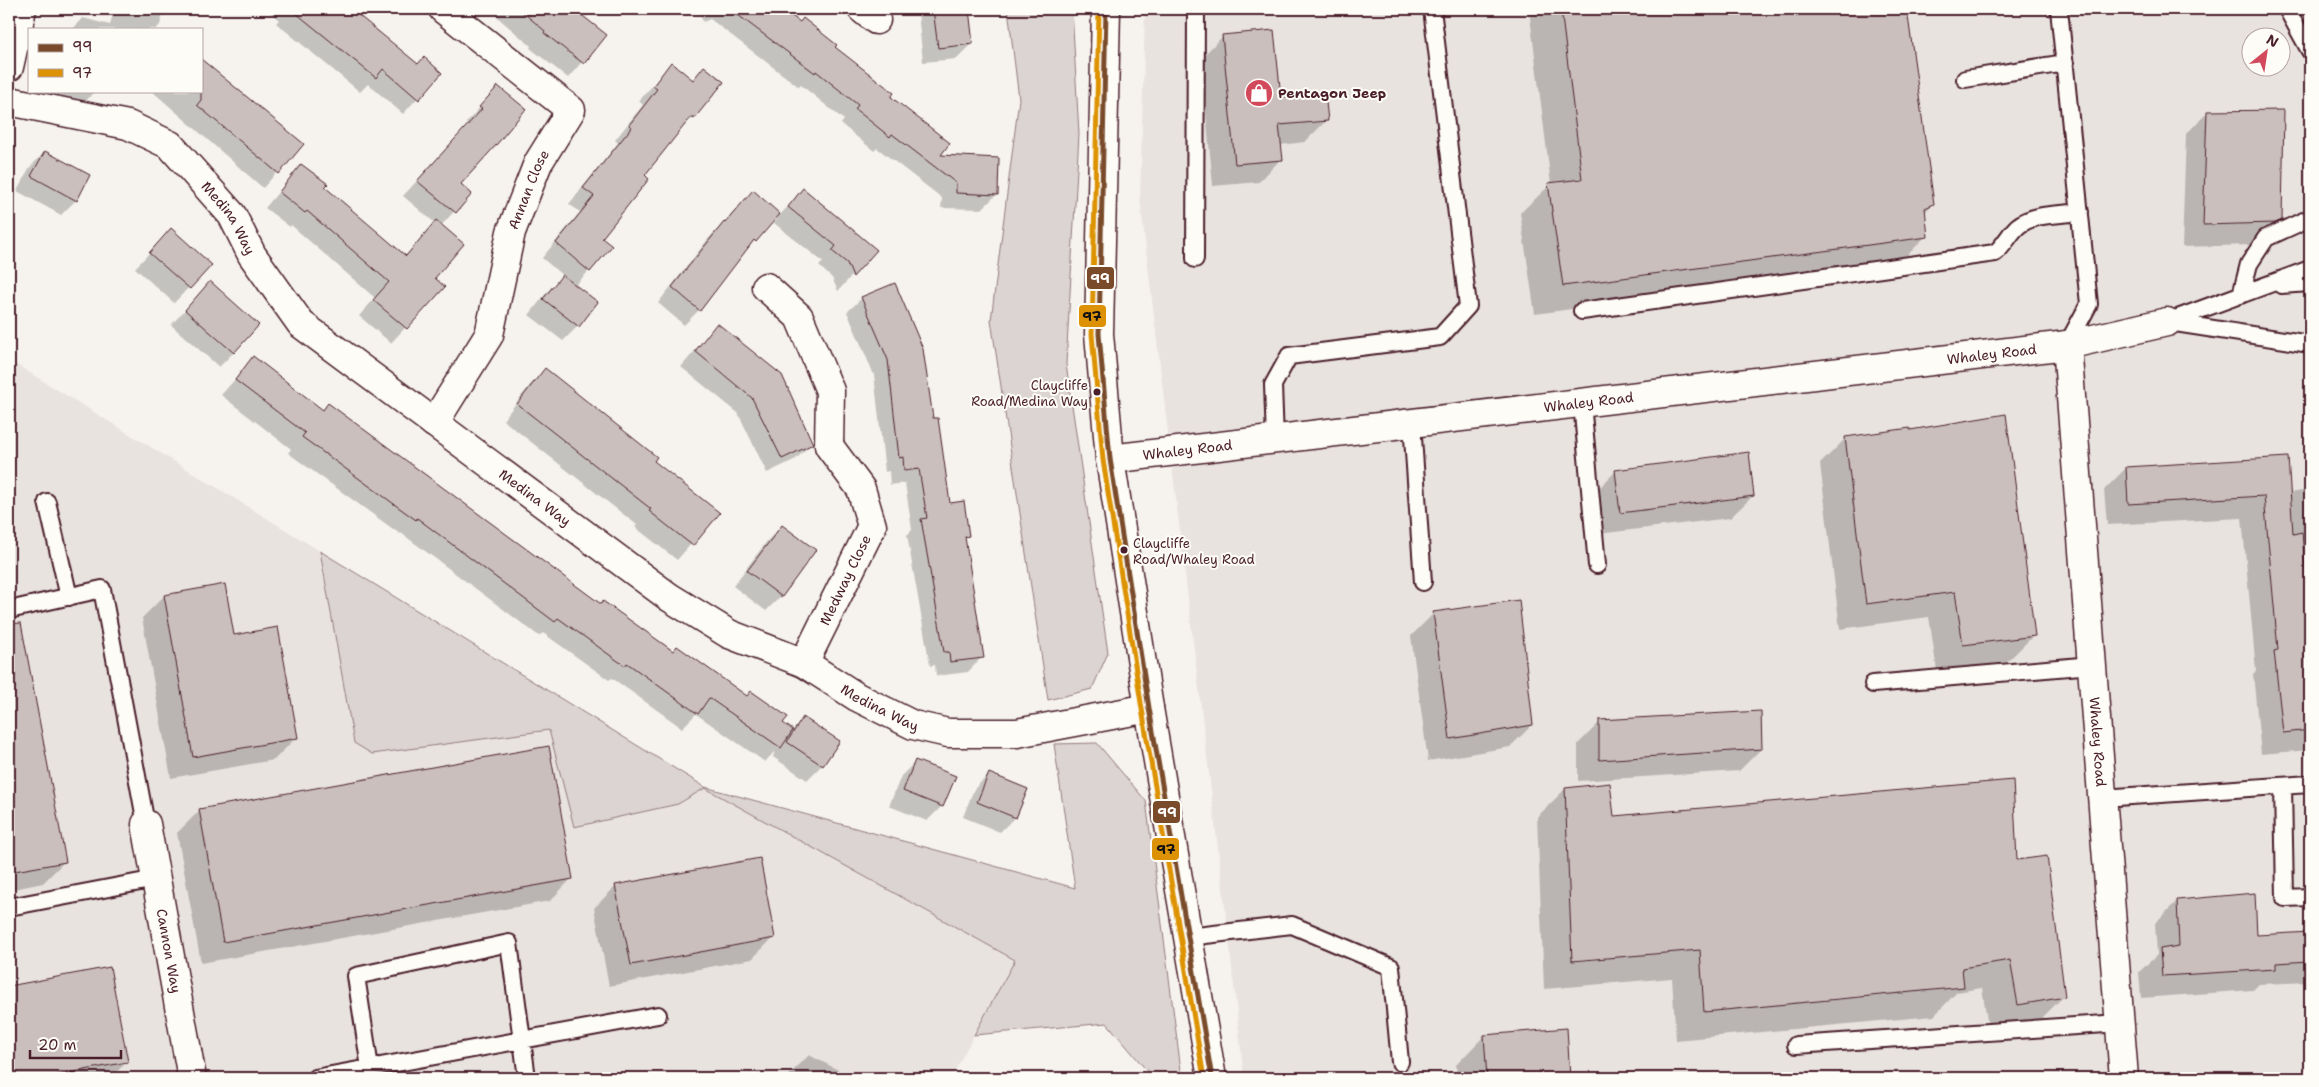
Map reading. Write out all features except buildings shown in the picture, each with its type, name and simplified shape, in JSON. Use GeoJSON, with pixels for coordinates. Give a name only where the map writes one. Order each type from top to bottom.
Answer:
{"type":"FeatureCollection","features":[{"type":"Feature","properties":{"kind":"main road"},"geometry":{"type":"LineString","coordinates":[[9,67],[22,9]]}},
{"type":"Feature","properties":{"kind":"main road","name":"Annan Close"},"geometry":{"type":"LineString","coordinates":[[434,423],[489,334],[511,232],[538,163],[571,110],[443,9]]}},
{"type":"Feature","properties":{"kind":"main road"},"geometry":{"type":"LineString","coordinates":[[1106,9],[1099,334],[1110,459],[1149,708],[1212,1078]]}},
{"type":"Feature","properties":{"kind":"main road","name":"Medina Way"},"geometry":{"type":"LineString","coordinates":[[9,101],[128,125],[170,145],[232,215],[252,255],[301,324],[669,597],[729,634],[804,663],[857,697],[905,721],[948,733],[1017,733],[1149,708]]}},
{"type":"Feature","properties":{"kind":"main road","name":"Medway Close"},"geometry":{"type":"LineString","coordinates":[[766,287],[799,317],[830,391],[829,446],[861,489],[872,526],[804,663]]}},
{"type":"Feature","properties":{"kind":"main road","name":"Whaley Road"},"geometry":{"type":"LineString","coordinates":[[1110,459],[2068,345],[2167,322]]}},
{"type":"Feature","properties":{"kind":"main road","name":"Whaley Road"},"geometry":{"type":"LineString","coordinates":[[2068,345],[2124,1078]]}},
{"type":"Feature","properties":{"kind":"main road","name":"Cannon Way"},"geometry":{"type":"LineString","coordinates":[[146,824],[192,1078]]}},
{"type":"Feature","properties":{"kind":"lane"},"geometry":{"type":"LineString","coordinates":[[1195,259],[1196,9]]}},
{"type":"Feature","properties":{"kind":"lane"},"geometry":{"type":"LineString","coordinates":[[1275,440],[1273,385],[1289,356],[1440,337],[1468,306],[1432,9]]}},
{"type":"Feature","properties":{"kind":"lane"},"geometry":{"type":"LineString","coordinates":[[2059,9],[2089,304],[2068,345]]}},
{"type":"Feature","properties":{"kind":"lane"},"geometry":{"type":"LineString","coordinates":[[2287,9],[2310,51]]}},
{"type":"Feature","properties":{"kind":"lane"},"geometry":{"type":"LineString","coordinates":[[1965,79],[2065,63]]}},
{"type":"Feature","properties":{"kind":"lane"},"geometry":{"type":"LineString","coordinates":[[1582,311],[1995,252],[2005,244],[2019,225],[2032,219],[2080,212]]}},
{"type":"Feature","properties":{"kind":"lane"},"geometry":{"type":"LineString","coordinates":[[2241,295],[2249,264],[2266,238],[2310,218]]}},
{"type":"Feature","properties":{"kind":"lane"},"geometry":{"type":"LineString","coordinates":[[2167,322],[2310,269]]}},
{"type":"Feature","properties":{"kind":"lane"},"geometry":{"type":"LineString","coordinates":[[2264,286],[2310,284]]}},
{"type":"Feature","properties":{"kind":"lane"},"geometry":{"type":"LineString","coordinates":[[2167,322],[2310,344]]}},
{"type":"Feature","properties":{"kind":"lane"},"geometry":{"type":"LineString","coordinates":[[1582,403],[1597,565]]}},
{"type":"Feature","properties":{"kind":"lane"},"geometry":{"type":"LineString","coordinates":[[1412,423],[1423,582]]}},
{"type":"Feature","properties":{"kind":"lane"},"geometry":{"type":"LineString","coordinates":[[47,502],[69,596]]}},
{"type":"Feature","properties":{"kind":"lane"},"geometry":{"type":"LineString","coordinates":[[9,610],[102,589],[146,824]]}},
{"type":"Feature","properties":{"kind":"lane"},"geometry":{"type":"LineString","coordinates":[[1873,684],[2092,665]]}},
{"type":"Feature","properties":{"kind":"lane"},"geometry":{"type":"LineString","coordinates":[[2102,798],[2310,784]]}},
{"type":"Feature","properties":{"kind":"lane"},"geometry":{"type":"LineString","coordinates":[[2283,786],[2285,898],[2310,897]]}},
{"type":"Feature","properties":{"kind":"lane"},"geometry":{"type":"LineString","coordinates":[[9,907],[156,880]]}},
{"type":"Feature","properties":{"kind":"lane"},"geometry":{"type":"LineString","coordinates":[[1188,937],[1292,924],[1391,967],[1400,1062]]}},
{"type":"Feature","properties":{"kind":"lane"},"geometry":{"type":"LineString","coordinates":[[370,1068],[356,976],[509,943],[527,1078]]}},
{"type":"Feature","properties":{"kind":"lane"},"geometry":{"type":"LineString","coordinates":[[315,1078],[658,1015]]}},
{"type":"Feature","properties":{"kind":"lane"},"geometry":{"type":"LineString","coordinates":[[1796,1045],[2120,1023]]}},
{"type":"Feature","properties":{"kind":"shaded area"},"geometry":{"type":"Polygon","coordinates":[[[1008,9],[1072,9],[1079,134],[1066,364],[1108,653],[1092,689],[1048,700],[991,320],[1019,99],[1008,9]]]}},
{"type":"Feature","properties":{"kind":"shaded area"},"geometry":{"type":"Polygon","coordinates":[[[1145,9],[2310,9],[2310,1078],[1244,1078],[1140,200],[1145,9]]]}},
{"type":"Feature","properties":{"kind":"shaded area"},"geometry":{"type":"Polygon","coordinates":[[[9,360],[705,787],[1015,960],[951,1078],[9,1078],[9,360]]]}},
{"type":"Feature","properties":{"kind":"shaded area"},"geometry":{"type":"Polygon","coordinates":[[[320,551],[705,787],[1075,888],[1054,744],[1097,743],[1146,801],[1182,1078],[1153,1078],[1107,1023],[974,1035],[1015,960],[705,788],[678,804],[574,827],[549,730],[372,754],[354,743],[320,551]]]}},
{"type":"Feature","properties":{"kind":"transit line","name":"97"},"geometry":{"type":"LineString","coordinates":[[1099,9],[1092,334],[1103,460],[1142,709],[1204,1078]]}},
{"type":"Feature","properties":{"kind":"transit line","name":"99"},"geometry":{"type":"LineString","coordinates":[[1106,9],[1099,334],[1110,459],[1149,708],[1212,1078]]}},
{"type":"Feature","properties":{"kind":"place","name":"Pentagon Jeep"},"geometry":{"type":"Point","coordinates":[1259,93]}},
{"type":"Feature","properties":{"kind":"place","name":"Claycliffe Road/Medina Way"},"geometry":{"type":"Point","coordinates":[1097,392]}},
{"type":"Feature","properties":{"kind":"place","name":"Claycliffe Road/Whaley Road"},"geometry":{"type":"Point","coordinates":[1124,550]}}]}
